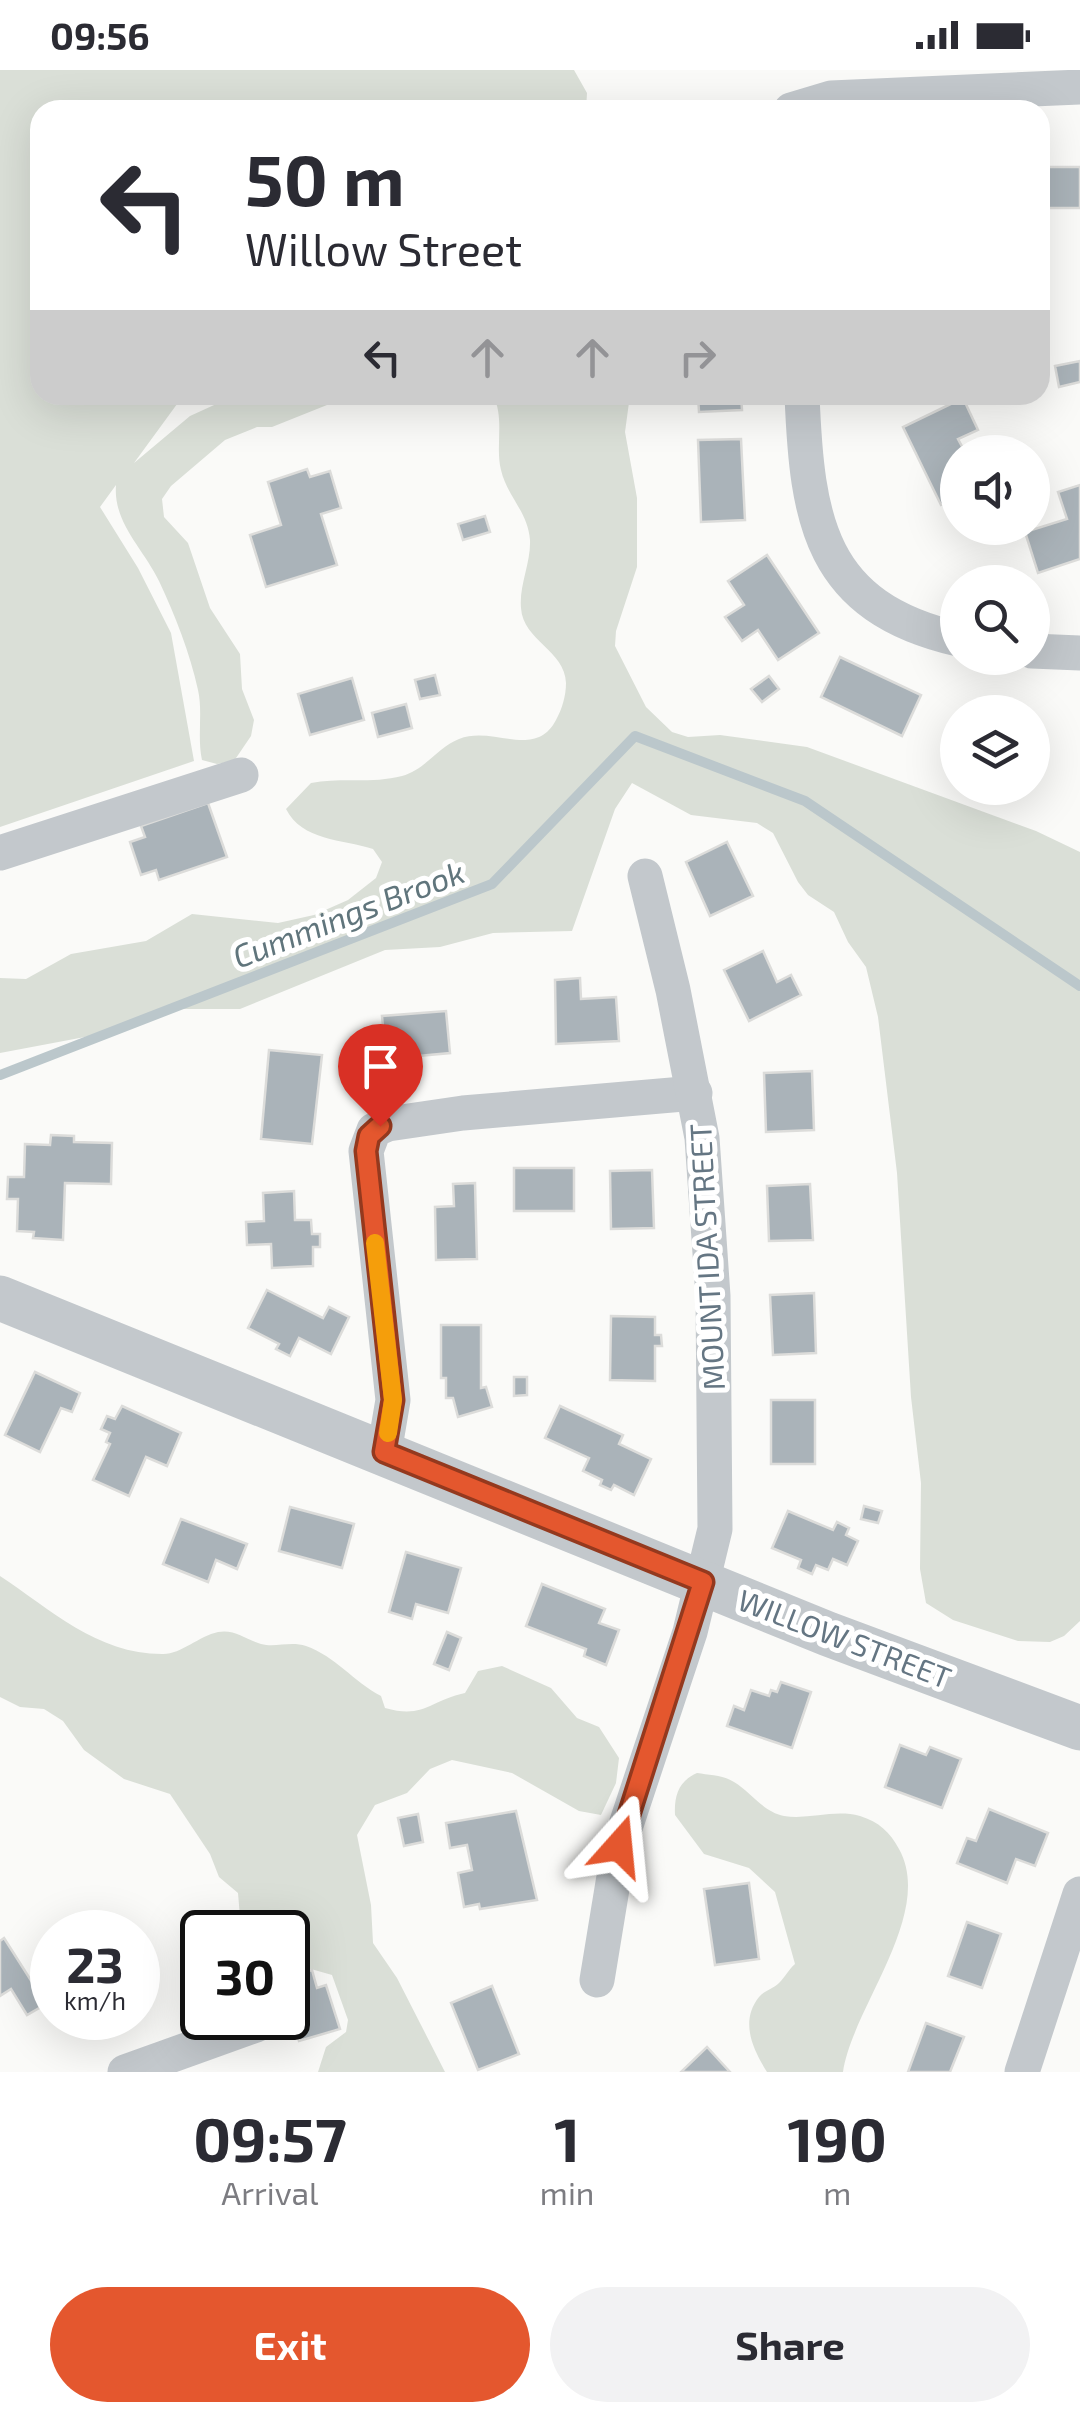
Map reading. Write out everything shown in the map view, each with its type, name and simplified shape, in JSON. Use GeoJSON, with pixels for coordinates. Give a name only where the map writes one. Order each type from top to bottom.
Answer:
{"type":"FeatureCollection","features":[{"type":"Feature","properties":{"kind":"street"},"geometry":{"type":"LineString","coordinates":[[824,100],[1080,87]]}},
{"type":"Feature","properties":{"kind":"street"},"geometry":{"type":"LineString","coordinates":[[803,405],[806,467],[818,521],[834,561],[872,605],[891,618],[940,633]]}},
{"type":"Feature","properties":{"kind":"street"},"geometry":{"type":"LineString","coordinates":[[1050,652],[1080,654]]}},
{"type":"Feature","properties":{"kind":"street"},"geometry":{"type":"LineString","coordinates":[[0,852],[241,775]]}},
{"type":"Feature","properties":{"kind":"street","name":"MOUNT IDA STREET"},"geometry":{"type":"LineString","coordinates":[[597,1980],[619,1846],[703,1582],[715,1529],[713,1296],[708,1203],[694,1093],[644,876]]}},
{"type":"Feature","properties":{"kind":"street"},"geometry":{"type":"LineString","coordinates":[[384,1452],[393,1400],[366,1151],[374,1130],[388,1124],[463,1113],[694,1093]]}},
{"type":"Feature","properties":{"kind":"street","name":"WILLOW STREET"},"geometry":{"type":"LineString","coordinates":[[0,1298],[828,1634],[1080,1728]]}},
{"type":"Feature","properties":{"kind":"street"},"geometry":{"type":"LineString","coordinates":[[1022,2072],[1080,1894]]}},
{"type":"Feature","properties":{"kind":"street"},"geometry":{"type":"LineString","coordinates":[[125,2072],[214,2040]]}},
{"type":"Feature","properties":{"kind":"shaded area"},"geometry":{"type":"Polygon","coordinates":[[[0,70],[574,70],[587,93],[587,100],[30,100],[30,405],[176,405],[134,463],[190,416],[214,405],[327,405],[225,440],[171,486],[162,499],[164,517],[188,543],[210,608],[240,654],[242,689],[254,720],[251,736],[234,761],[217,764],[202,760],[199,698],[191,662],[159,581],[124,523],[116,485],[100,507],[138,568],[171,633],[194,761],[0,827],[0,70]]]}},
{"type":"Feature","properties":{"kind":"shaded area"},"geometry":{"type":"Polygon","coordinates":[[[497,405],[629,405],[625,432],[637,498],[637,567],[616,631],[615,646],[646,707],[672,732],[688,737],[720,735],[807,747],[940,796],[940,805],[965,805],[1080,852],[1080,1621],[1064,1636],[1050,1642],[1018,1641],[953,1620],[926,1603],[920,1569],[921,1483],[911,1397],[897,1173],[878,1017],[866,967],[834,912],[808,895],[773,833],[757,823],[691,815],[632,783],[615,809],[572,931],[493,933],[440,947],[385,950],[240,1009],[174,1009],[122,1030],[0,1053],[0,978],[26,979],[71,954],[146,941],[192,914],[278,923],[314,915],[348,900],[376,878],[382,862],[373,849],[312,833],[286,809],[311,783],[402,776],[459,739],[486,736],[525,740],[547,732],[562,707],[566,683],[559,662],[523,619],[521,599],[530,540],[501,470],[497,405]]]}},
{"type":"Feature","properties":{"kind":"shaded area"},"geometry":{"type":"Polygon","coordinates":[[[0,1576],[75,1627],[138,1652],[169,1654],[224,1631],[266,1645],[300,1645],[316,1650],[381,1696],[385,1708],[398,1711],[426,1708],[465,1693],[478,1671],[502,1666],[551,1688],[577,1718],[599,1727],[619,1758],[616,1783],[601,1815],[579,1811],[512,1773],[452,1760],[430,1769],[407,1793],[375,1805],[357,1835],[371,1905],[373,1943],[397,1978],[445,2072],[318,2072],[326,2047],[346,2032],[348,2020],[332,1975],[310,1969],[310,1910],[239,1910],[238,1893],[219,1877],[210,1854],[170,1794],[124,1779],[84,1750],[63,1721],[44,1709],[20,1707],[0,1697],[0,1576]]]}},
{"type":"Feature","properties":{"kind":"shaded area"},"geometry":{"type":"Polygon","coordinates":[[[697,1773],[730,1780],[784,1816],[850,1814],[867,1818],[883,1828],[899,1849],[907,1875],[907,1902],[888,1961],[849,2047],[843,2072],[767,2072],[757,2054],[749,2025],[753,2006],[795,1964],[775,1892],[749,1868],[704,1854],[675,1815],[679,1790],[697,1773]]]}},
{"type":"Feature","properties":{"kind":"building"},"geometry":{"type":"Polygon","coordinates":[[[1050,167],[1080,167],[1080,208],[1050,208],[1050,167]]]}},
{"type":"Feature","properties":{"kind":"building"},"geometry":{"type":"Polygon","coordinates":[[[1080,361],[1080,382],[1059,387],[1055,366],[1080,361]]]}},
{"type":"Feature","properties":{"kind":"building"},"geometry":{"type":"Polygon","coordinates":[[[699,405],[742,405],[742,410],[699,412],[699,405]]]}},
{"type":"Feature","properties":{"kind":"building"},"geometry":{"type":"Polygon","coordinates":[[[949,405],[966,405],[978,430],[967,435],[940,435],[940,503],[903,427],[949,405]]]}},
{"type":"Feature","properties":{"kind":"building"},"geometry":{"type":"Polygon","coordinates":[[[741,439],[745,520],[701,522],[698,440],[741,439]]]}},
{"type":"Feature","properties":{"kind":"building"},"geometry":{"type":"Polygon","coordinates":[[[307,469],[310,477],[330,471],[341,508],[321,514],[337,565],[266,587],[250,535],[281,525],[268,482],[307,469]]]}},
{"type":"Feature","properties":{"kind":"building"},"geometry":{"type":"Polygon","coordinates":[[[1080,485],[1080,559],[1050,569],[1050,565],[1035,565],[1029,545],[1050,545],[1050,524],[1067,519],[1058,492],[1080,485]]]}},
{"type":"Feature","properties":{"kind":"building"},"geometry":{"type":"Polygon","coordinates":[[[485,516],[490,532],[463,540],[458,524],[485,516]]]}},
{"type":"Feature","properties":{"kind":"building"},"geometry":{"type":"Polygon","coordinates":[[[767,555],[819,633],[778,660],[758,630],[742,641],[725,617],[744,605],[728,581],[767,555]]]}},
{"type":"Feature","properties":{"kind":"building"},"geometry":{"type":"Polygon","coordinates":[[[840,657],[921,695],[902,736],[821,697],[840,657]]]}},
{"type":"Feature","properties":{"kind":"building"},"geometry":{"type":"Polygon","coordinates":[[[435,675],[440,695],[420,699],[415,680],[435,675]]]}},
{"type":"Feature","properties":{"kind":"building"},"geometry":{"type":"Polygon","coordinates":[[[769,676],[779,689],[762,702],[751,689],[769,676]]]}},
{"type":"Feature","properties":{"kind":"building"},"geometry":{"type":"Polygon","coordinates":[[[352,678],[364,720],[310,735],[298,694],[352,678]]]}},
{"type":"Feature","properties":{"kind":"building"},"geometry":{"type":"Polygon","coordinates":[[[406,704],[412,728],[378,737],[372,713],[406,704]]]}},
{"type":"Feature","properties":{"kind":"building"},"geometry":{"type":"Polygon","coordinates":[[[208,803],[227,857],[159,880],[156,870],[141,875],[130,842],[145,837],[141,826],[208,803]]]}},
{"type":"Feature","properties":{"kind":"building"},"geometry":{"type":"Polygon","coordinates":[[[727,842],[753,896],[710,916],[686,862],[727,842]]]}},
{"type":"Feature","properties":{"kind":"building"},"geometry":{"type":"Polygon","coordinates":[[[763,951],[777,982],[791,975],[801,995],[749,1021],[724,970],[763,951]]]}},
{"type":"Feature","properties":{"kind":"building"},"geometry":{"type":"Polygon","coordinates":[[[580,978],[581,999],[616,997],[619,1041],[556,1044],[555,980],[580,978]]]}},
{"type":"Feature","properties":{"kind":"building"},"geometry":{"type":"Polygon","coordinates":[[[446,1011],[450,1053],[386,1059],[382,1016],[446,1011]]]}},
{"type":"Feature","properties":{"kind":"building"},"geometry":{"type":"Polygon","coordinates":[[[269,1050],[322,1055],[312,1144],[261,1139],[269,1050]]]}},
{"type":"Feature","properties":{"kind":"building"},"geometry":{"type":"Polygon","coordinates":[[[812,1071],[814,1130],[766,1132],[764,1073],[812,1071]]]}},
{"type":"Feature","properties":{"kind":"building"},"geometry":{"type":"Polygon","coordinates":[[[51,1135],[74,1136],[74,1142],[112,1143],[111,1184],[65,1183],[63,1240],[33,1238],[34,1232],[17,1231],[18,1199],[7,1199],[8,1177],[24,1177],[25,1144],[50,1145],[51,1135]]]}},
{"type":"Feature","properties":{"kind":"building"},"geometry":{"type":"Polygon","coordinates":[[[514,1168],[574,1168],[574,1211],[514,1211],[514,1168]]]}},
{"type":"Feature","properties":{"kind":"building"},"geometry":{"type":"Polygon","coordinates":[[[652,1170],[654,1228],[611,1229],[610,1171],[652,1170]]]}},
{"type":"Feature","properties":{"kind":"building"},"geometry":{"type":"Polygon","coordinates":[[[475,1183],[477,1259],[436,1260],[435,1207],[454,1206],[453,1184],[475,1183]]]}},
{"type":"Feature","properties":{"kind":"building"},"geometry":{"type":"Polygon","coordinates":[[[810,1184],[813,1240],[769,1241],[767,1186],[810,1184]]]}},
{"type":"Feature","properties":{"kind":"building"},"geometry":{"type":"Polygon","coordinates":[[[294,1191],[295,1220],[311,1220],[312,1234],[320,1234],[320,1247],[313,1247],[313,1266],[272,1268],[271,1244],[247,1245],[246,1222],[264,1221],[263,1193],[294,1191]]]}},
{"type":"Feature","properties":{"kind":"building"},"geometry":{"type":"Polygon","coordinates":[[[267,1290],[323,1318],[329,1307],[349,1317],[331,1354],[299,1338],[290,1356],[276,1349],[279,1344],[248,1328],[267,1290]]]}},
{"type":"Feature","properties":{"kind":"building"},"geometry":{"type":"Polygon","coordinates":[[[814,1293],[816,1353],[773,1355],[770,1295],[814,1293]]]}},
{"type":"Feature","properties":{"kind":"building"},"geometry":{"type":"Polygon","coordinates":[[[611,1316],[655,1317],[655,1335],[661,1335],[662,1346],[655,1346],[655,1381],[610,1380],[611,1316]]]}},
{"type":"Feature","properties":{"kind":"building"},"geometry":{"type":"Polygon","coordinates":[[[441,1325],[481,1325],[481,1388],[486,1387],[492,1407],[458,1417],[453,1398],[446,1398],[446,1378],[441,1378],[441,1325]]]}},
{"type":"Feature","properties":{"kind":"building"},"geometry":{"type":"Polygon","coordinates":[[[35,1372],[80,1393],[72,1412],[61,1408],[40,1452],[5,1435],[35,1372]]]}},
{"type":"Feature","properties":{"kind":"building"},"geometry":{"type":"Polygon","coordinates":[[[514,1377],[527,1377],[527,1395],[514,1396],[514,1377]]]}},
{"type":"Feature","properties":{"kind":"building"},"geometry":{"type":"Polygon","coordinates":[[[771,1400],[815,1400],[815,1464],[771,1464],[771,1400]]]}},
{"type":"Feature","properties":{"kind":"building"},"geometry":{"type":"Polygon","coordinates":[[[122,1406],[181,1433],[167,1466],[146,1457],[129,1496],[93,1480],[110,1444],[106,1442],[110,1433],[101,1429],[107,1416],[115,1419],[122,1406]]]}},
{"type":"Feature","properties":{"kind":"building"},"geometry":{"type":"Polygon","coordinates":[[[560,1406],[623,1435],[619,1444],[651,1459],[634,1495],[614,1485],[611,1490],[600,1485],[602,1480],[583,1471],[589,1458],[545,1438],[560,1406]]]}},
{"type":"Feature","properties":{"kind":"building"},"geometry":{"type":"Polygon","coordinates":[[[864,1506],[882,1511],[878,1523],[861,1519],[864,1506]]]}},
{"type":"Feature","properties":{"kind":"building"},"geometry":{"type":"Polygon","coordinates":[[[290,1507],[354,1524],[342,1568],[279,1551],[290,1507]]]}},
{"type":"Feature","properties":{"kind":"building"},"geometry":{"type":"Polygon","coordinates":[[[788,1511],[833,1530],[837,1522],[849,1528],[846,1535],[858,1541],[847,1565],[833,1559],[828,1570],[816,1565],[812,1574],[798,1568],[801,1560],[772,1548],[788,1511]]]}},
{"type":"Feature","properties":{"kind":"building"},"geometry":{"type":"Polygon","coordinates":[[[181,1519],[247,1544],[237,1569],[216,1560],[208,1582],[163,1564],[181,1519]]]}},
{"type":"Feature","properties":{"kind":"building"},"geometry":{"type":"Polygon","coordinates":[[[406,1552],[461,1568],[448,1613],[416,1604],[412,1619],[389,1612],[406,1552]]]}},
{"type":"Feature","properties":{"kind":"building"},"geometry":{"type":"Polygon","coordinates":[[[542,1584],[605,1609],[599,1623],[619,1630],[606,1665],[584,1656],[586,1649],[526,1626],[542,1584]]]}},
{"type":"Feature","properties":{"kind":"building"},"geometry":{"type":"Polygon","coordinates":[[[447,1632],[461,1638],[449,1670],[434,1664],[447,1632]]]}},
{"type":"Feature","properties":{"kind":"building"},"geometry":{"type":"Polygon","coordinates":[[[781,1682],[811,1692],[792,1748],[727,1726],[734,1706],[744,1710],[751,1690],[769,1696],[771,1690],[777,1692],[781,1682]]]}},
{"type":"Feature","properties":{"kind":"building"},"geometry":{"type":"Polygon","coordinates":[[[900,1745],[926,1755],[930,1747],[961,1759],[942,1808],[885,1787],[900,1745]]]}},
{"type":"Feature","properties":{"kind":"building"},"geometry":{"type":"Polygon","coordinates":[[[989,1809],[1048,1833],[1035,1866],[1016,1859],[1007,1883],[957,1863],[967,1838],[976,1841],[989,1809]]]}},
{"type":"Feature","properties":{"kind":"building"},"geometry":{"type":"Polygon","coordinates":[[[516,1811],[537,1900],[480,1909],[479,1904],[464,1907],[458,1873],[472,1870],[467,1845],[450,1848],[446,1823],[516,1811]]]}},
{"type":"Feature","properties":{"kind":"building"},"geometry":{"type":"Polygon","coordinates":[[[418,1814],[423,1842],[404,1846],[398,1818],[418,1814]]]}},
{"type":"Feature","properties":{"kind":"building"},"geometry":{"type":"Polygon","coordinates":[[[749,1883],[759,1959],[715,1965],[704,1889],[749,1883]]]}},
{"type":"Feature","properties":{"kind":"building"},"geometry":{"type":"Polygon","coordinates":[[[967,1922],[1001,1934],[982,1988],[948,1976],[967,1922]]]}},
{"type":"Feature","properties":{"kind":"building"},"geometry":{"type":"Polygon","coordinates":[[[4,1938],[30,1979],[27,2015],[11,1989],[0,1996],[0,1941],[4,1938]]]}},
{"type":"Feature","properties":{"kind":"building"},"geometry":{"type":"Polygon","coordinates":[[[310,1971],[317,1988],[326,1985],[340,2029],[310,2038],[310,1971]]]}},
{"type":"Feature","properties":{"kind":"building"},"geometry":{"type":"Polygon","coordinates":[[[492,1986],[519,2054],[478,2070],[451,2003],[492,1986]]]}},
{"type":"Feature","properties":{"kind":"building"},"geometry":{"type":"Polygon","coordinates":[[[926,2023],[964,2037],[950,2072],[908,2072],[926,2023]]]}},
{"type":"Feature","properties":{"kind":"building"},"geometry":{"type":"Polygon","coordinates":[[[707,2047],[730,2072],[681,2072],[707,2047]]]}},
{"type":"Feature","properties":{"kind":"waterway","name":"Cummings Brook"},"geometry":{"type":"LineString","coordinates":[[0,1075],[492,884],[635,736],[805,801],[1080,986]]}},
{"type":"Feature","properties":{"kind":"slow traffic"},"geometry":{"type":"LineString","coordinates":[[375,1243],[393,1400],[388,1433]]}},
{"type":"Feature","properties":{"kind":"route"},"geometry":{"type":"LineString","coordinates":[[380,1126],[369,1136],[366,1151],[393,1400],[384,1452],[703,1582],[674,1684],[619,1846]]}}]}
